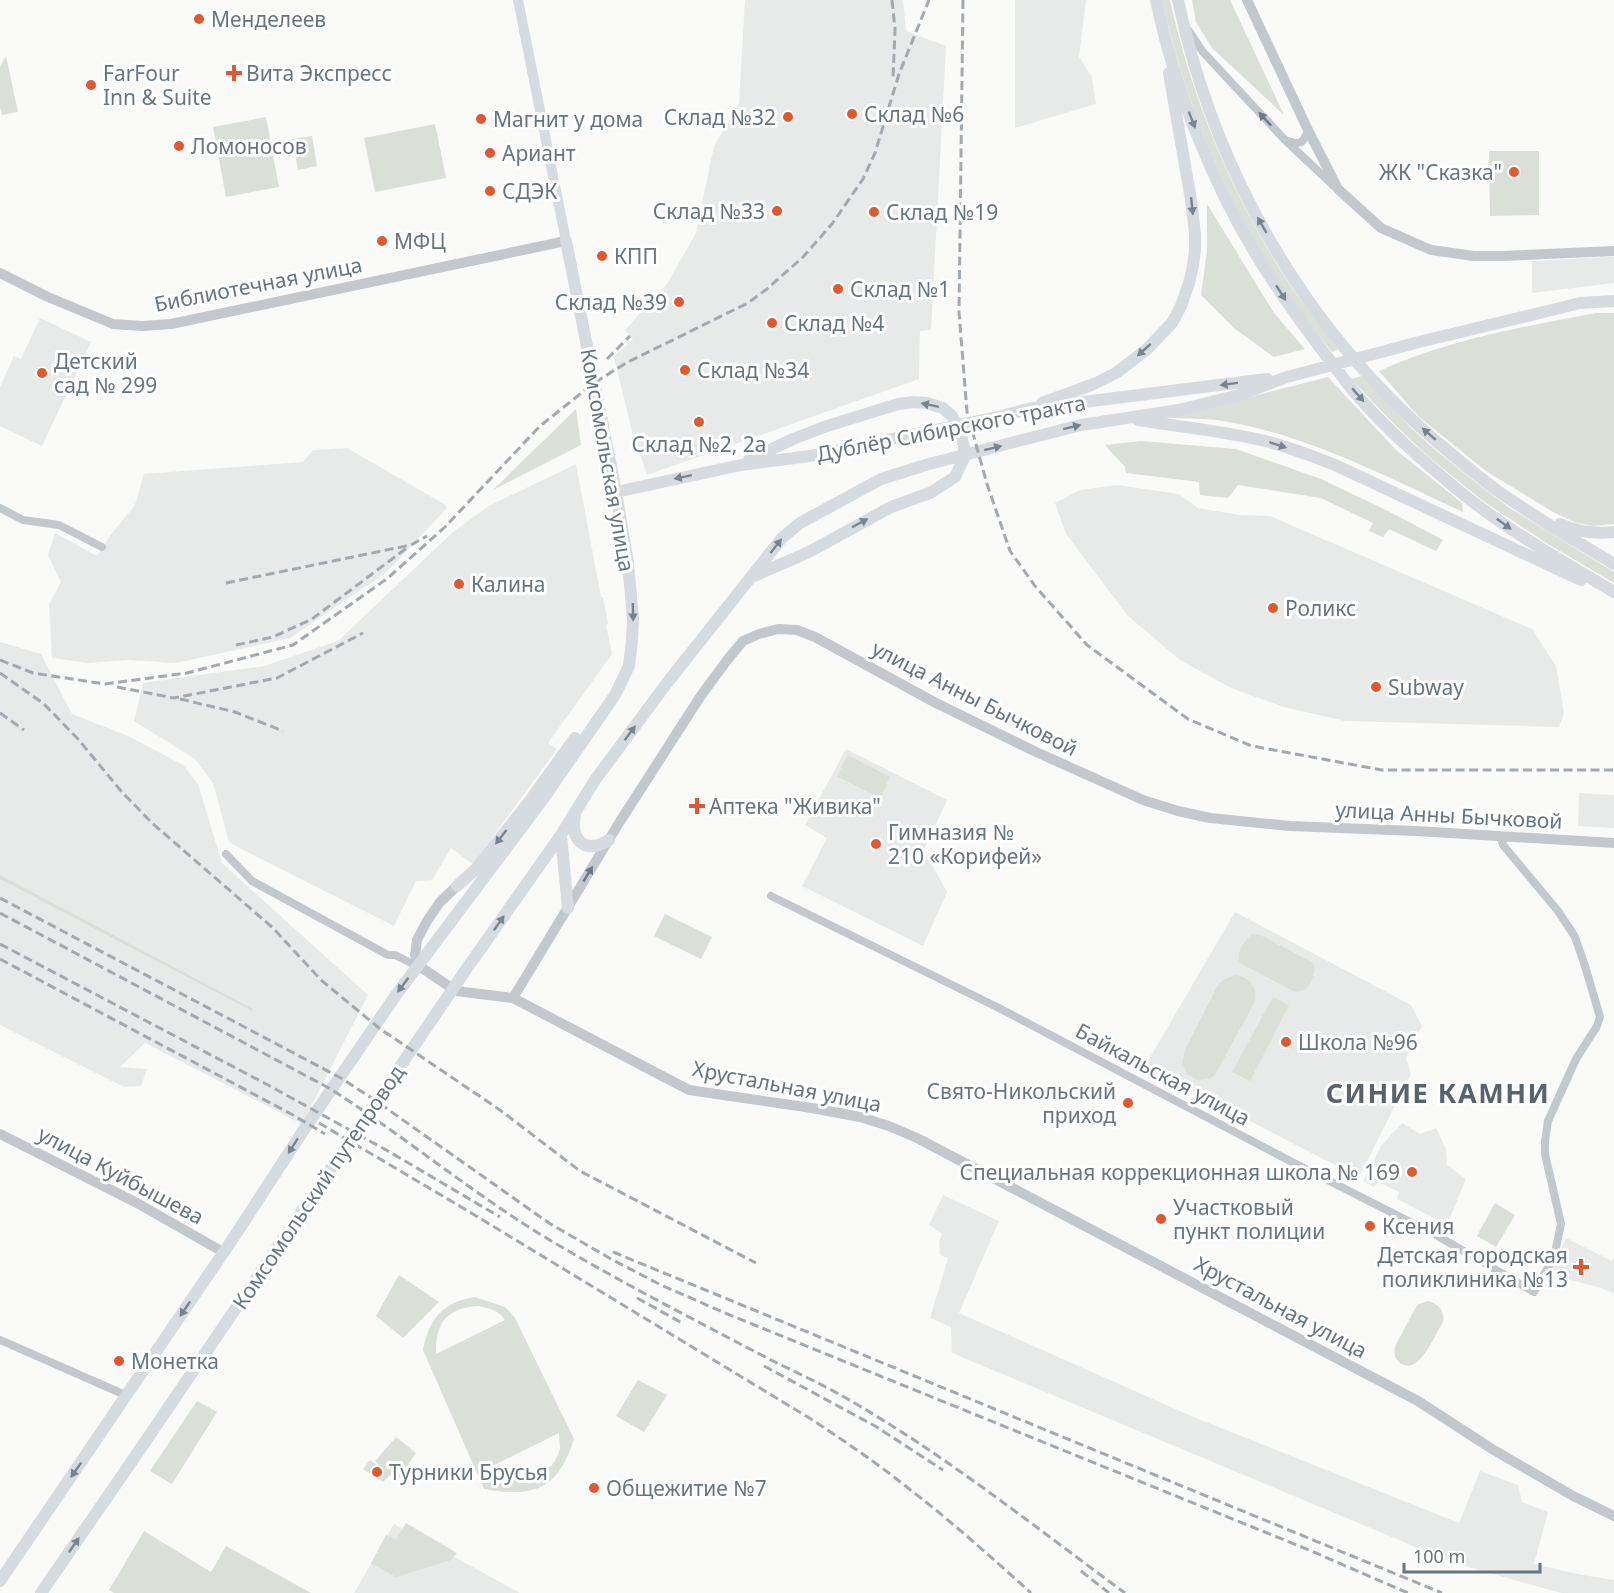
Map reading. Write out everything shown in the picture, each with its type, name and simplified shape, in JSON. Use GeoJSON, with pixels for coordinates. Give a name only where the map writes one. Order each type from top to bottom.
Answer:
{"type":"FeatureCollection","features":[{"type":"Feature","properties":{"kind":"main road","name":"Комсомольская улица"},"geometry":{"type":"LineString","coordinates":[[482,881],[543,799],[615,695],[629,666],[633,604],[616,492],[518,0]]}},
{"type":"Feature","properties":{"kind":"main road"},"geometry":{"type":"LineString","coordinates":[[1028,409],[1094,384],[1116,373],[1132,361],[1172,323],[1189,284],[1195,250],[1191,200],[1156,0]]}},
{"type":"Feature","properties":{"kind":"main road"},"geometry":{"type":"LineString","coordinates":[[1178,0],[1199,80],[1227,158],[1247,200],[1278,254],[1315,310],[1388,396],[1451,454],[1493,487],[1614,564]]}},
{"type":"Feature","properties":{"kind":"main road"},"geometry":{"type":"LineString","coordinates":[[1161,24],[1189,111],[1230,207],[1259,260],[1296,316],[1356,394],[1395,435],[1460,492],[1512,530],[1614,594]]}},
{"type":"Feature","properties":{"kind":"main road","name":"Дублёр Сибирского тракта"},"geometry":{"type":"LineString","coordinates":[[752,577],[782,538],[800,523],[881,479],[929,464],[1081,425],[1179,410],[1239,395],[1287,377],[1419,342],[1580,303],[1614,301]]}},
{"type":"Feature","properties":{"kind":"main road","name":"Дублёр Сибирского тракта"},"geometry":{"type":"LineString","coordinates":[[616,492],[741,465],[810,456],[1028,409],[1287,377]]}},
{"type":"Feature","properties":{"kind":"main road"},"geometry":{"type":"LineString","coordinates":[[741,465],[824,427],[898,404],[914,402],[943,408],[952,416],[964,447],[964,458],[955,477],[930,493],[891,507],[809,552],[752,577]]}},
{"type":"Feature","properties":{"kind":"main road","name":"Дублёр Сибирского тракта"},"geometry":{"type":"LineString","coordinates":[[1128,418],[1268,442],[1335,465],[1614,594]]}},
{"type":"Feature","properties":{"kind":"main road"},"geometry":{"type":"LineString","coordinates":[[1451,454],[1560,524],[1591,533],[1614,532]]}},
{"type":"Feature","properties":{"kind":"main road","name":"Комсомольский путепровод"},"geometry":{"type":"LineString","coordinates":[[41,1593],[465,971],[561,835],[595,780],[752,577]]}},
{"type":"Feature","properties":{"kind":"main road"},"geometry":{"type":"LineString","coordinates":[[456,886],[476,870],[529,802],[607,695],[631,652]]}},
{"type":"Feature","properties":{"kind":"main road"},"geometry":{"type":"LineString","coordinates":[[576,812],[573,824],[580,841],[588,847],[599,846],[609,840]]}},
{"type":"Feature","properties":{"kind":"main road"},"geometry":{"type":"LineString","coordinates":[[561,835],[568,908]]}},
{"type":"Feature","properties":{"kind":"main road","name":"Комсомольский путепровод"},"geometry":{"type":"LineString","coordinates":[[0,1581],[228,1246],[311,1118],[396,995],[482,881]]}},
{"type":"Feature","properties":{"kind":"street"},"geometry":{"type":"LineString","coordinates":[[1247,0],[1338,189]]}},
{"type":"Feature","properties":{"kind":"street"},"geometry":{"type":"LineString","coordinates":[[1183,22],[1203,52],[1285,140],[1381,228],[1431,250],[1474,256],[1614,251]]}},
{"type":"Feature","properties":{"kind":"street"},"geometry":{"type":"LineString","coordinates":[[1285,140],[1296,144],[1301,143],[1308,130]]}},
{"type":"Feature","properties":{"kind":"street","name":"Библиотечная улица"},"geometry":{"type":"LineString","coordinates":[[0,273],[48,297],[113,324],[142,326],[171,324],[566,241]]}},
{"type":"Feature","properties":{"kind":"street"},"geometry":{"type":"LineString","coordinates":[[0,508],[23,520],[59,525],[102,547]]}},
{"type":"Feature","properties":{"kind":"street","name":"улица Анны Бычковой"},"geometry":{"type":"LineString","coordinates":[[513,998],[609,840],[700,698],[743,641],[769,631],[797,630],[815,637],[984,727],[1076,771],[1159,806],[1210,818],[1290,826],[1614,843]]}},
{"type":"Feature","properties":{"kind":"street","name":"Байкальская улица"},"geometry":{"type":"LineString","coordinates":[[771,896],[997,1007],[1436,1235],[1534,1292],[1554,1257],[1561,1224],[1545,1154],[1548,1121],[1576,1059],[1597,1026],[1600,1017],[1586,966],[1575,937],[1558,911],[1503,845],[1502,837]]}},
{"type":"Feature","properties":{"kind":"street","name":"Хрустальная улица"},"geometry":{"type":"LineString","coordinates":[[226,854],[252,881],[388,955],[394,955],[422,969],[456,991],[513,998],[689,1090],[860,1117],[916,1138],[1418,1401],[1492,1449],[1573,1496],[1614,1516]]}},
{"type":"Feature","properties":{"kind":"street"},"geometry":{"type":"LineString","coordinates":[[422,969],[415,955],[417,940],[440,902],[456,886]]}},
{"type":"Feature","properties":{"kind":"street","name":"улица Куйбышева"},"geometry":{"type":"LineString","coordinates":[[0,1134],[137,1203],[223,1252]]}},
{"type":"Feature","properties":{"kind":"street"},"geometry":{"type":"LineString","coordinates":[[0,1340],[123,1394]]}},
{"type":"Feature","properties":{"kind":"shaded area"},"geometry":{"type":"Polygon","coordinates":[[[745,0],[903,0],[906,31],[946,46],[931,330],[920,331],[919,379],[647,475],[632,431],[614,357],[633,339],[625,330],[667,284],[696,233],[714,146],[739,104],[745,0]]]}},
{"type":"Feature","properties":{"kind":"shaded area"},"geometry":{"type":"Polygon","coordinates":[[[1015,0],[1086,0],[1079,57],[1092,77],[1096,104],[1015,128],[1015,0]]]}},
{"type":"Feature","properties":{"kind":"shaded area"},"geometry":{"type":"Polygon","coordinates":[[[1162,0],[1170,0],[1189,71],[1229,174],[1281,271],[1338,349],[1332,352],[1281,285],[1237,210],[1193,107],[1162,0]]]}},
{"type":"Feature","properties":{"kind":"shaded area"},"geometry":{"type":"Polygon","coordinates":[[[1192,0],[1230,0],[1284,115],[1212,48],[1196,22],[1192,0]]]}},
{"type":"Feature","properties":{"kind":"shaded area"},"geometry":{"type":"Polygon","coordinates":[[[6,56],[18,112],[2,115],[0,66],[6,56]]]}},
{"type":"Feature","properties":{"kind":"shaded area"},"geometry":{"type":"Polygon","coordinates":[[[266,117],[279,187],[226,197],[213,127],[266,117]]]}},
{"type":"Feature","properties":{"kind":"shaded area"},"geometry":{"type":"Polygon","coordinates":[[[435,124],[446,178],[375,192],[364,138],[435,124]]]}},
{"type":"Feature","properties":{"kind":"shaded area"},"geometry":{"type":"Polygon","coordinates":[[[312,136],[317,166],[298,170],[292,139],[312,136]]]}},
{"type":"Feature","properties":{"kind":"shaded area"},"geometry":{"type":"Polygon","coordinates":[[[1489,151],[1539,151],[1539,215],[1490,216],[1489,151]]]}},
{"type":"Feature","properties":{"kind":"shaded area"},"geometry":{"type":"Polygon","coordinates":[[[1207,204],[1274,313],[1305,349],[1274,357],[1235,329],[1201,295],[1207,251],[1207,204]]]}},
{"type":"Feature","properties":{"kind":"shaded area"},"geometry":{"type":"Polygon","coordinates":[[[1614,257],[1614,283],[1532,293],[1532,261],[1614,257]]]}},
{"type":"Feature","properties":{"kind":"shaded area"},"geometry":{"type":"Polygon","coordinates":[[[1596,313],[1614,313],[1614,524],[1592,526],[1574,522],[1553,512],[1486,471],[1419,417],[1379,371],[1458,343],[1513,329],[1596,313]]]}},
{"type":"Feature","properties":{"kind":"shaded area","name":"Детский сад № 299"},"geometry":{"type":"Polygon","coordinates":[[[40,318],[91,342],[42,446],[0,426],[0,387],[14,356],[21,359],[40,318]]]}},
{"type":"Feature","properties":{"kind":"shaded area"},"geometry":{"type":"Polygon","coordinates":[[[1362,376],[1432,447],[1508,507],[1614,572],[1614,583],[1548,544],[1483,501],[1430,458],[1351,379],[1362,376]]]}},
{"type":"Feature","properties":{"kind":"shaded area"},"geometry":{"type":"Polygon","coordinates":[[[1328,377],[1396,450],[1462,503],[1463,512],[1346,458],[1285,436],[1223,421],[1168,418],[1328,377]]]}},
{"type":"Feature","properties":{"kind":"shaded area"},"geometry":{"type":"Polygon","coordinates":[[[576,409],[581,445],[493,490],[576,409]]]}},
{"type":"Feature","properties":{"kind":"shaded area"},"geometry":{"type":"Polygon","coordinates":[[[1141,441],[1236,449],[1321,479],[1443,540],[1436,551],[1389,529],[1383,537],[1369,531],[1373,523],[1321,498],[1238,485],[1228,498],[1200,495],[1199,482],[1126,473],[1125,467],[1105,445],[1141,441]]]}},
{"type":"Feature","properties":{"kind":"shaded area"},"geometry":{"type":"Polygon","coordinates":[[[347,448],[444,504],[447,508],[387,572],[290,638],[176,663],[129,660],[88,663],[52,658],[49,604],[61,582],[48,555],[55,533],[97,556],[135,505],[144,474],[303,462],[313,450],[347,448]]]}},
{"type":"Feature","properties":{"kind":"shaded area"},"geometry":{"type":"Polygon","coordinates":[[[576,464],[612,654],[548,743],[557,749],[473,864],[451,848],[432,880],[416,881],[394,926],[229,842],[213,783],[195,759],[134,721],[143,683],[264,666],[338,641],[453,532],[489,506],[576,464]]]}},
{"type":"Feature","properties":{"kind":"shaded area"},"geometry":{"type":"Polygon","coordinates":[[[1117,485],[1179,494],[1198,508],[1239,515],[1270,516],[1532,629],[1556,666],[1564,713],[1559,727],[1345,721],[1284,707],[1231,688],[1180,660],[1128,616],[1066,534],[1055,503],[1080,490],[1117,485]]]}},
{"type":"Feature","properties":{"kind":"shaded area"},"geometry":{"type":"Polygon","coordinates":[[[0,642],[41,654],[72,714],[128,736],[183,765],[198,784],[222,863],[368,995],[302,1124],[145,1043],[120,1067],[147,1069],[141,1086],[124,1087],[0,1025],[0,642]]]}},
{"type":"Feature","properties":{"kind":"shaded area","name":"Гимназия № 210 «Корифей»"},"geometry":{"type":"Polygon","coordinates":[[[846,749],[947,800],[924,850],[947,892],[923,946],[802,886],[827,838],[805,825],[846,749]]]}},
{"type":"Feature","properties":{"kind":"shaded area"},"geometry":{"type":"Polygon","coordinates":[[[848,755],[890,777],[880,798],[837,776],[848,755]]]}},
{"type":"Feature","properties":{"kind":"shaded area"},"geometry":{"type":"Polygon","coordinates":[[[1579,793],[1614,795],[1614,828],[1578,826],[1579,793]]]}},
{"type":"Feature","properties":{"kind":"shaded area"},"geometry":{"type":"Polygon","coordinates":[[[0,875],[253,1009],[252,1011],[0,879],[0,875]]]}},
{"type":"Feature","properties":{"kind":"shaded area","name":"Школа №96"},"geometry":{"type":"Polygon","coordinates":[[[1235,912],[1411,1005],[1422,1026],[1406,1058],[1411,1074],[1359,1177],[1145,1066],[1235,912]]]}},
{"type":"Feature","properties":{"kind":"shaded area"},"geometry":{"type":"Polygon","coordinates":[[[665,914],[712,937],[701,959],[654,936],[665,914]]]}},
{"type":"Feature","properties":{"kind":"shaded area"},"geometry":{"type":"Polygon","coordinates":[[[1252,934],[1260,935],[1312,962],[1315,970],[1306,989],[1293,991],[1240,963],[1239,951],[1252,934]]]}},
{"type":"Feature","properties":{"kind":"shaded area"},"geometry":{"type":"Polygon","coordinates":[[[1235,975],[1245,978],[1252,984],[1255,993],[1254,1003],[1215,1075],[1198,1080],[1187,1074],[1182,1062],[1185,1050],[1218,985],[1235,975]]]}},
{"type":"Feature","properties":{"kind":"shaded area"},"geometry":{"type":"Polygon","coordinates":[[[1273,997],[1289,1005],[1250,1081],[1232,1072],[1273,997]]]}},
{"type":"Feature","properties":{"kind":"shaded area","name":"Специальная коррекционная школа № 169"},"geometry":{"type":"Polygon","coordinates":[[[1402,1123],[1420,1134],[1436,1128],[1446,1149],[1447,1165],[1466,1179],[1447,1225],[1397,1199],[1399,1192],[1378,1182],[1374,1187],[1363,1181],[1381,1146],[1402,1123]]]}},
{"type":"Feature","properties":{"kind":"shaded area"},"geometry":{"type":"Polygon","coordinates":[[[943,1195],[999,1221],[959,1313],[1191,1416],[1459,1523],[1480,1471],[1518,1485],[1522,1502],[1548,1512],[1534,1564],[1614,1580],[1614,1593],[1561,1593],[1454,1563],[952,1353],[951,1327],[930,1318],[948,1258],[940,1255],[939,1242],[942,1234],[929,1225],[943,1195]]]}},
{"type":"Feature","properties":{"kind":"shaded area"},"geometry":{"type":"Polygon","coordinates":[[[1495,1203],[1515,1215],[1496,1247],[1477,1236],[1495,1203]]]}},
{"type":"Feature","properties":{"kind":"shaded area","name":"Детская городская поликлиника №13"},"geometry":{"type":"Polygon","coordinates":[[[1566,1238],[1612,1261],[1614,1258],[1614,1293],[1551,1272],[1566,1238]]]}},
{"type":"Feature","properties":{"kind":"shaded area"},"geometry":{"type":"Polygon","coordinates":[[[399,1275],[439,1302],[403,1338],[376,1316],[399,1275]]]}},
{"type":"Feature","properties":{"kind":"shaded area"},"geometry":{"type":"Polygon","coordinates":[[[475,1297],[505,1307],[515,1318],[574,1439],[560,1469],[542,1486],[517,1492],[484,1489],[423,1350],[429,1329],[439,1314],[464,1299],[475,1297]],[[478,1306],[458,1310],[445,1319],[438,1334],[436,1354],[505,1320],[493,1310],[478,1306]],[[559,1433],[490,1467],[516,1480],[538,1476],[550,1467],[558,1455],[559,1433]]]}},
{"type":"Feature","properties":{"kind":"shaded area"},"geometry":{"type":"Polygon","coordinates":[[[1428,1301],[1440,1308],[1443,1322],[1426,1352],[1414,1364],[1407,1366],[1397,1359],[1395,1346],[1416,1307],[1428,1301]]]}},
{"type":"Feature","properties":{"kind":"shaded area"},"geometry":{"type":"Polygon","coordinates":[[[638,1380],[667,1395],[644,1432],[616,1416],[638,1380]]]}},
{"type":"Feature","properties":{"kind":"shaded area"},"geometry":{"type":"Polygon","coordinates":[[[197,1401],[217,1412],[172,1484],[150,1471],[197,1401]]]}},
{"type":"Feature","properties":{"kind":"shaded area"},"geometry":{"type":"Polygon","coordinates":[[[396,1437],[416,1453],[397,1481],[390,1475],[383,1482],[363,1469],[370,1460],[383,1469],[375,1461],[396,1437]]]}},
{"type":"Feature","properties":{"kind":"shaded area"},"geometry":{"type":"Polygon","coordinates":[[[406,1523],[457,1553],[451,1560],[396,1577],[371,1563],[386,1535],[396,1540],[406,1523]]]}},
{"type":"Feature","properties":{"kind":"shaded area"},"geometry":{"type":"Polygon","coordinates":[[[394,1524],[520,1593],[354,1593],[394,1524]]]}},
{"type":"Feature","properties":{"kind":"shaded area"},"geometry":{"type":"Polygon","coordinates":[[[144,1531],[211,1572],[226,1546],[311,1593],[114,1593],[109,1590],[144,1531]]]}},
{"type":"Feature","properties":{"kind":"railway"},"geometry":{"type":"LineString","coordinates":[[892,0],[895,29],[893,78]]}},
{"type":"Feature","properties":{"kind":"railway"},"geometry":{"type":"LineString","coordinates":[[0,660],[33,673],[105,684],[187,673],[293,645],[388,578],[445,527],[540,426],[594,383],[626,363],[748,303],[803,257],[832,224],[863,179],[875,153],[899,74],[929,0]]}},
{"type":"Feature","properties":{"kind":"railway"},"geometry":{"type":"LineString","coordinates":[[963,0],[959,312],[967,412],[987,484],[1010,551],[1035,586],[1087,645],[1188,719],[1252,746],[1382,770],[1614,770]]}},
{"type":"Feature","properties":{"kind":"railway"},"geometry":{"type":"LineString","coordinates":[[607,359],[630,336]]}},
{"type":"Feature","properties":{"kind":"railway"},"geometry":{"type":"LineString","coordinates":[[226,583],[411,545],[427,536]]}},
{"type":"Feature","properties":{"kind":"railway"},"geometry":{"type":"LineString","coordinates":[[236,645],[273,637],[312,619],[408,547]]}},
{"type":"Feature","properties":{"kind":"railway"},"geometry":{"type":"LineString","coordinates":[[117,687],[174,698],[277,678],[363,633]]}},
{"type":"Feature","properties":{"kind":"railway"},"geometry":{"type":"LineString","coordinates":[[0,673],[44,704],[152,823],[273,928],[321,980],[379,1028],[500,1110],[580,1171],[756,1263]]}},
{"type":"Feature","properties":{"kind":"railway"},"geometry":{"type":"LineString","coordinates":[[180,699],[235,712],[283,731]]}},
{"type":"Feature","properties":{"kind":"railway"},"geometry":{"type":"LineString","coordinates":[[0,713],[24,730]]}},
{"type":"Feature","properties":{"kind":"railway"},"geometry":{"type":"LineString","coordinates":[[0,898],[341,1078],[549,1223],[661,1285],[1309,1550],[1408,1593]]}},
{"type":"Feature","properties":{"kind":"railway"},"geometry":{"type":"LineString","coordinates":[[0,913],[329,1088],[492,1203],[548,1239],[630,1286],[875,1415],[984,1488],[1125,1593]]}},
{"type":"Feature","properties":{"kind":"railway"},"geometry":{"type":"LineString","coordinates":[[0,944],[268,1085],[388,1151],[500,1217]]}},
{"type":"Feature","properties":{"kind":"railway"},"geometry":{"type":"LineString","coordinates":[[0,959],[325,1134]]}},
{"type":"Feature","properties":{"kind":"railway"},"geometry":{"type":"LineString","coordinates":[[319,1123],[811,1419],[872,1461],[924,1501],[971,1539],[1031,1593]]}},
{"type":"Feature","properties":{"kind":"railway"},"geometry":{"type":"LineString","coordinates":[[613,1252],[1442,1593]]}},
{"type":"Feature","properties":{"kind":"railway"},"geometry":{"type":"LineString","coordinates":[[637,1298],[684,1324]]}},
{"type":"Feature","properties":{"kind":"railway"},"geometry":{"type":"LineString","coordinates":[[764,1366],[875,1426],[943,1470]]}},
{"type":"Feature","properties":{"kind":"railway"},"geometry":{"type":"LineString","coordinates":[[1081,1571],[1109,1593]]}},
{"type":"Feature","properties":{"kind":"place","name":"Менделеев"},"geometry":{"type":"Point","coordinates":[199,19]}},
{"type":"Feature","properties":{"kind":"place","name":"Вита Экспресс"},"geometry":{"type":"Point","coordinates":[234,73]}},
{"type":"Feature","properties":{"kind":"place","name":"FarFour Inn & Suite"},"geometry":{"type":"Point","coordinates":[91,85]}},
{"type":"Feature","properties":{"kind":"place","name":"Склад №6"},"geometry":{"type":"Point","coordinates":[852,114]}},
{"type":"Feature","properties":{"kind":"place","name":"Склад №32"},"geometry":{"type":"Point","coordinates":[788,117]}},
{"type":"Feature","properties":{"kind":"place","name":"Магнит у дома"},"geometry":{"type":"Point","coordinates":[481,119]}},
{"type":"Feature","properties":{"kind":"place","name":"Ломоносов"},"geometry":{"type":"Point","coordinates":[179,146]}},
{"type":"Feature","properties":{"kind":"place","name":"Ариант"},"geometry":{"type":"Point","coordinates":[490,153]}},
{"type":"Feature","properties":{"kind":"place","name":"ЖК \"Сказка\""},"geometry":{"type":"Point","coordinates":[1514,172]}},
{"type":"Feature","properties":{"kind":"place","name":"СДЭК"},"geometry":{"type":"Point","coordinates":[490,191]}},
{"type":"Feature","properties":{"kind":"place","name":"Склад №33"},"geometry":{"type":"Point","coordinates":[777,211]}},
{"type":"Feature","properties":{"kind":"place","name":"Склад №19"},"geometry":{"type":"Point","coordinates":[874,212]}},
{"type":"Feature","properties":{"kind":"place","name":"МФЦ"},"geometry":{"type":"Point","coordinates":[382,241]}},
{"type":"Feature","properties":{"kind":"place","name":"КПП"},"geometry":{"type":"Point","coordinates":[602,256]}},
{"type":"Feature","properties":{"kind":"place","name":"Склад №1"},"geometry":{"type":"Point","coordinates":[838,289]}},
{"type":"Feature","properties":{"kind":"place","name":"Склад №39"},"geometry":{"type":"Point","coordinates":[679,302]}},
{"type":"Feature","properties":{"kind":"place","name":"Склад №4"},"geometry":{"type":"Point","coordinates":[772,323]}},
{"type":"Feature","properties":{"kind":"place","name":"Склад №34"},"geometry":{"type":"Point","coordinates":[685,370]}},
{"type":"Feature","properties":{"kind":"place","name":"Детский сад № 299"},"geometry":{"type":"Point","coordinates":[42,373]}},
{"type":"Feature","properties":{"kind":"place","name":"Склад №2, 2а"},"geometry":{"type":"Point","coordinates":[699,422]}},
{"type":"Feature","properties":{"kind":"place","name":"Калина"},"geometry":{"type":"Point","coordinates":[459,584]}},
{"type":"Feature","properties":{"kind":"place","name":"Роликс"},"geometry":{"type":"Point","coordinates":[1273,608]}},
{"type":"Feature","properties":{"kind":"place","name":"Subway"},"geometry":{"type":"Point","coordinates":[1376,687]}},
{"type":"Feature","properties":{"kind":"place","name":"Аптека \"Живика\""},"geometry":{"type":"Point","coordinates":[697,806]}},
{"type":"Feature","properties":{"kind":"place","name":"Гимназия № 210 «Корифей»"},"geometry":{"type":"Point","coordinates":[876,844]}},
{"type":"Feature","properties":{"kind":"place","name":"Школа №96"},"geometry":{"type":"Point","coordinates":[1286,1042]}},
{"type":"Feature","properties":{"kind":"place","name":"Свято-Никольский приход"},"geometry":{"type":"Point","coordinates":[1128,1103]}},
{"type":"Feature","properties":{"kind":"place","name":"Специальная коррекционная школа № 169"},"geometry":{"type":"Point","coordinates":[1412,1172]}},
{"type":"Feature","properties":{"kind":"place","name":"Участковый пункт полиции"},"geometry":{"type":"Point","coordinates":[1161,1219]}},
{"type":"Feature","properties":{"kind":"place","name":"Ксения"},"geometry":{"type":"Point","coordinates":[1370,1226]}},
{"type":"Feature","properties":{"kind":"place","name":"Детская городская поликлиника №13"},"geometry":{"type":"Point","coordinates":[1581,1267]}},
{"type":"Feature","properties":{"kind":"place","name":"Монетка"},"geometry":{"type":"Point","coordinates":[119,1361]}},
{"type":"Feature","properties":{"kind":"place","name":"Турники Брусья"},"geometry":{"type":"Point","coordinates":[377,1472]}},
{"type":"Feature","properties":{"kind":"place","name":"Общежитие №7"},"geometry":{"type":"Point","coordinates":[594,1488]}},
{"type":"Feature","properties":{"kind":"district","name":"СИНИЕ КАМНИ"},"geometry":{"type":"Point","coordinates":[1438,1092]}}]}
